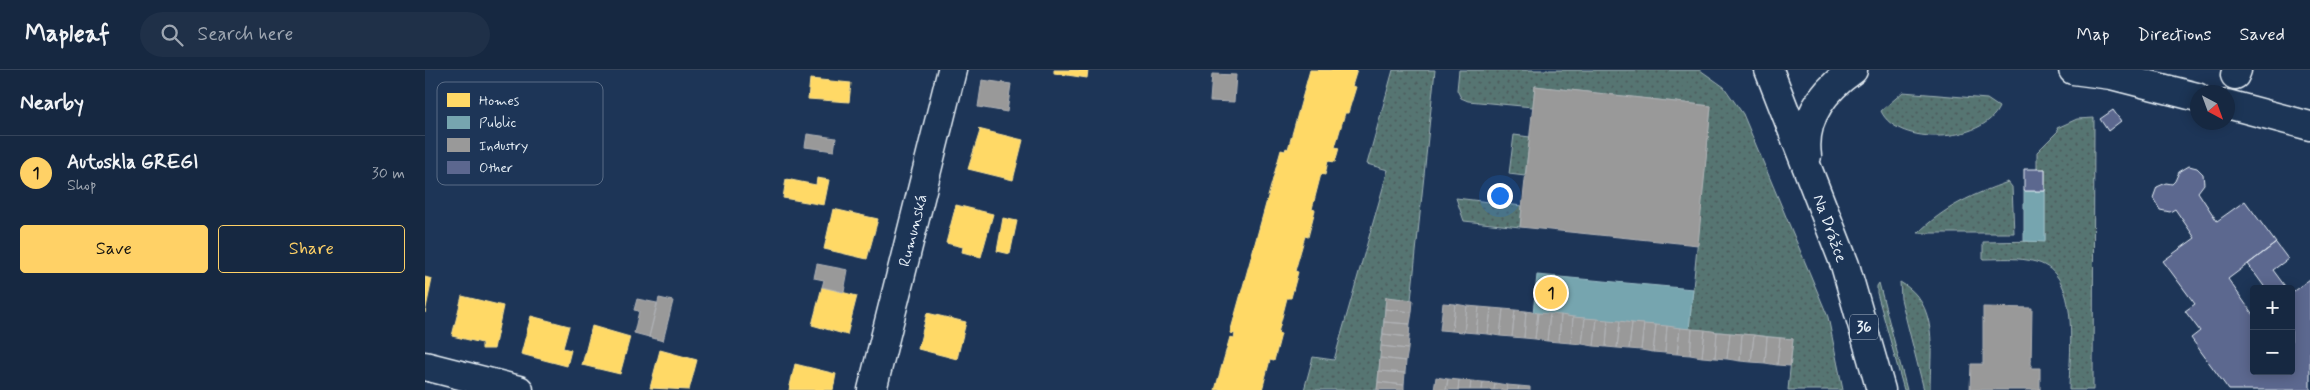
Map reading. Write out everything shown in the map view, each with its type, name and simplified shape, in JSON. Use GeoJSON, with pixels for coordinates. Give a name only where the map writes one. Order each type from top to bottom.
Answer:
{"type":"FeatureCollection","features":[{"type":"Feature","properties":{"kind":"street","name":"Rumunská"},"geometry":{"type":"LineString","coordinates":[[872,390],[952,70]]}},
{"type":"Feature","properties":{"kind":"street","name":"Na Drážce"},"geometry":{"type":"LineString","coordinates":[[1769,70],[1850,282],[1881,390]]}},
{"type":"Feature","properties":{"kind":"street"},"geometry":{"type":"LineString","coordinates":[[1814,184],[1805,142],[1812,114],[1837,82],[1853,70]]}},
{"type":"Feature","properties":{"kind":"street"},"geometry":{"type":"LineString","coordinates":[[2073,70],[2112,72],[2190,95]]}},
{"type":"Feature","properties":{"kind":"street"},"geometry":{"type":"LineString","coordinates":[[2235,106],[2310,126]]}},
{"type":"Feature","properties":{"kind":"street"},"geometry":{"type":"LineString","coordinates":[[425,366],[519,390]]}},
{"type":"Feature","properties":{"kind":"green space"},"geometry":{"type":"Polygon","coordinates":[[[1393,70],[1435,70],[1411,300],[1386,297],[1377,390],[1304,390],[1313,357],[1334,360],[1388,170],[1367,164],[1393,70]]]}},
{"type":"Feature","properties":{"kind":"green space"},"geometry":{"type":"Polygon","coordinates":[[[1459,70],[1700,70],[1724,87],[1743,114],[1828,317],[1843,390],[1788,390],[1793,339],[1689,329],[1711,106],[1535,86],[1533,107],[1468,101],[1461,98],[1457,90],[1459,70]]]}},
{"type":"Feature","properties":{"kind":"green space"},"geometry":{"type":"Polygon","coordinates":[[[1903,92],[1987,99],[1999,107],[1990,119],[1976,128],[1959,134],[1921,135],[1904,131],[1890,123],[1881,111],[1903,92]]]}},
{"type":"Feature","properties":{"kind":"green space"},"geometry":{"type":"Polygon","coordinates":[[[2094,118],[2093,390],[2069,390],[2070,317],[2067,298],[2061,282],[2051,269],[2030,260],[1983,259],[1983,242],[2045,241],[2045,169],[2037,169],[2037,152],[2058,131],[2057,128],[2077,119],[2094,118]]]}},
{"type":"Feature","properties":{"kind":"green space"},"geometry":{"type":"Polygon","coordinates":[[[1514,135],[1530,137],[1525,176],[1509,174],[1514,135]]]}},
{"type":"Feature","properties":{"kind":"green space"},"geometry":{"type":"Polygon","coordinates":[[[2008,182],[2012,187],[2014,233],[1918,233],[1938,216],[1960,202],[2008,182]]]}},
{"type":"Feature","properties":{"kind":"green space"},"geometry":{"type":"Polygon","coordinates":[[[1456,198],[1522,206],[1520,227],[1464,221],[1456,198]]]}},
{"type":"Feature","properties":{"kind":"green space"},"geometry":{"type":"Polygon","coordinates":[[[1900,282],[1913,291],[1922,303],[1927,315],[1931,344],[1930,390],[1924,390],[1901,299],[1900,282]]]}},
{"type":"Feature","properties":{"kind":"green space"},"geometry":{"type":"Polygon","coordinates":[[[1879,283],[1907,390],[1904,390],[1877,293],[1879,283]]]}},
{"type":"Feature","properties":{"kind":"building: Homes"},"geometry":{"type":"Polygon","coordinates":[[[1054,70],[1088,70],[1087,78],[1054,73],[1054,70]]]}},
{"type":"Feature","properties":{"kind":"building: Homes"},"geometry":{"type":"Polygon","coordinates":[[[1310,70],[1357,70],[1352,86],[1356,87],[1348,113],[1345,113],[1335,147],[1339,148],[1335,162],[1328,161],[1325,175],[1321,174],[1312,209],[1315,210],[1308,237],[1305,236],[1295,271],[1298,272],[1291,298],[1287,298],[1278,333],[1281,334],[1274,361],[1270,360],[1262,390],[1215,390],[1230,337],[1234,338],[1235,334],[1230,333],[1281,150],[1285,151],[1286,148],[1288,149],[1310,70]]]}},
{"type":"Feature","properties":{"kind":"building: Homes"},"geometry":{"type":"Polygon","coordinates":[[[810,79],[851,83],[849,102],[808,99],[810,79]]]}},
{"type":"Feature","properties":{"kind":"building: Homes"},"geometry":{"type":"Polygon","coordinates":[[[978,129],[1023,140],[1013,180],[968,169],[980,131],[978,129]]]}},
{"type":"Feature","properties":{"kind":"building: Homes"},"geometry":{"type":"Polygon","coordinates":[[[817,178],[829,180],[824,205],[783,198],[786,179],[816,185],[817,178]]]}},
{"type":"Feature","properties":{"kind":"building: Homes"},"geometry":{"type":"Polygon","coordinates":[[[956,205],[993,214],[981,257],[962,252],[963,247],[946,243],[956,205]]]}},
{"type":"Feature","properties":{"kind":"building: Homes"},"geometry":{"type":"Polygon","coordinates":[[[833,209],[878,219],[867,259],[824,249],[833,209]]]}},
{"type":"Feature","properties":{"kind":"building: Homes"},"geometry":{"type":"Polygon","coordinates":[[[1003,218],[1017,221],[1010,254],[997,251],[1003,218]]]}},
{"type":"Feature","properties":{"kind":"building: Homes"},"geometry":{"type":"Polygon","coordinates":[[[425,277],[432,279],[425,313],[425,277]]]}},
{"type":"Feature","properties":{"kind":"building: Homes"},"geometry":{"type":"Polygon","coordinates":[[[822,287],[857,296],[847,335],[812,325],[822,287]]]}},
{"type":"Feature","properties":{"kind":"building: Homes"},"geometry":{"type":"Polygon","coordinates":[[[462,296],[503,306],[494,349],[482,349],[482,343],[452,336],[462,296]]]}},
{"type":"Feature","properties":{"kind":"building: Homes"},"geometry":{"type":"Polygon","coordinates":[[[927,313],[966,322],[957,359],[918,349],[927,313]]]}},
{"type":"Feature","properties":{"kind":"building: Homes"},"geometry":{"type":"Polygon","coordinates":[[[531,316],[569,326],[563,348],[571,350],[567,366],[521,354],[531,316]]]}},
{"type":"Feature","properties":{"kind":"building: Homes"},"geometry":{"type":"Polygon","coordinates":[[[592,326],[630,337],[620,374],[582,365],[592,326]]]}},
{"type":"Feature","properties":{"kind":"building: Homes"},"geometry":{"type":"Polygon","coordinates":[[[660,350],[697,360],[689,390],[650,388],[660,350]]]}},
{"type":"Feature","properties":{"kind":"building: Homes"},"geometry":{"type":"Polygon","coordinates":[[[795,364],[836,374],[833,390],[789,390],[795,364]]]}},
{"type":"Feature","properties":{"kind":"building: Public"},"geometry":{"type":"Polygon","coordinates":[[[2024,191],[2045,191],[2045,242],[2024,241],[2024,191]]]}},
{"type":"Feature","properties":{"kind":"building: Public"},"geometry":{"type":"Polygon","coordinates":[[[1537,275],[1693,289],[1689,329],[1533,313],[1537,275]]]}},
{"type":"Feature","properties":{"kind":"building: Industry"},"geometry":{"type":"Polygon","coordinates":[[[1212,74],[1236,75],[1234,102],[1210,101],[1212,74]]]}},
{"type":"Feature","properties":{"kind":"building: Industry"},"geometry":{"type":"Polygon","coordinates":[[[982,80],[1011,84],[1007,112],[978,107],[982,80]]]}},
{"type":"Feature","properties":{"kind":"building: Industry"},"geometry":{"type":"Polygon","coordinates":[[[1535,86],[1711,106],[1698,245],[1520,227],[1535,86]]]}},
{"type":"Feature","properties":{"kind":"building: Industry"},"geometry":{"type":"Polygon","coordinates":[[[807,134],[836,138],[834,151],[805,147],[807,134]]]}},
{"type":"Feature","properties":{"kind":"building: Industry"},"geometry":{"type":"Polygon","coordinates":[[[817,264],[848,270],[844,292],[822,287],[824,280],[814,278],[817,264]]]}},
{"type":"Feature","properties":{"kind":"building: Industry"},"geometry":{"type":"Polygon","coordinates":[[[1386,297],[1413,300],[1412,312],[1385,309],[1386,297]]]}},
{"type":"Feature","properties":{"kind":"building: Industry"},"geometry":{"type":"Polygon","coordinates":[[[659,298],[673,301],[663,341],[649,337],[659,298]]]}},
{"type":"Feature","properties":{"kind":"building: Industry"},"geometry":{"type":"Polygon","coordinates":[[[637,299],[657,303],[649,337],[634,333],[639,311],[634,310],[637,299]]]}},
{"type":"Feature","properties":{"kind":"building: Industry"},"geometry":{"type":"Polygon","coordinates":[[[1443,303],[1455,304],[1452,331],[1440,330],[1443,303]]]}},
{"type":"Feature","properties":{"kind":"building: Industry"},"geometry":{"type":"Polygon","coordinates":[[[1455,304],[1467,306],[1464,332],[1452,331],[1455,304]]]}},
{"type":"Feature","properties":{"kind":"building: Industry"},"geometry":{"type":"Polygon","coordinates":[[[1467,306],[1479,307],[1476,333],[1464,332],[1467,306]]]}},
{"type":"Feature","properties":{"kind":"building: Industry"},"geometry":{"type":"Polygon","coordinates":[[[1479,307],[1491,308],[1488,334],[1476,333],[1479,307]]]}},
{"type":"Feature","properties":{"kind":"building: Industry"},"geometry":{"type":"Polygon","coordinates":[[[1983,307],[2032,308],[2031,368],[2040,368],[2040,390],[1970,390],[1971,364],[1983,364],[1983,307]]]}},
{"type":"Feature","properties":{"kind":"building: Industry"},"geometry":{"type":"Polygon","coordinates":[[[1491,308],[1503,309],[1500,336],[1488,334],[1491,308]]]}},
{"type":"Feature","properties":{"kind":"building: Industry"},"geometry":{"type":"Polygon","coordinates":[[[1385,309],[1412,312],[1410,324],[1384,322],[1385,309]]]}},
{"type":"Feature","properties":{"kind":"building: Industry"},"geometry":{"type":"Polygon","coordinates":[[[1503,309],[1515,310],[1512,337],[1500,336],[1503,309]]]}},
{"type":"Feature","properties":{"kind":"building: Industry"},"geometry":{"type":"Polygon","coordinates":[[[1515,310],[1526,311],[1524,338],[1512,337],[1515,310]]]}},
{"type":"Feature","properties":{"kind":"building: Industry"},"geometry":{"type":"Polygon","coordinates":[[[1526,311],[1538,313],[1535,339],[1524,338],[1526,311]]]}},
{"type":"Feature","properties":{"kind":"building: Industry"},"geometry":{"type":"Polygon","coordinates":[[[1538,313],[1550,314],[1547,341],[1535,339],[1538,313]]]}},
{"type":"Feature","properties":{"kind":"building: Industry"},"geometry":{"type":"Polygon","coordinates":[[[1550,314],[1561,315],[1559,342],[1547,341],[1550,314]]]}},
{"type":"Feature","properties":{"kind":"building: Industry"},"geometry":{"type":"Polygon","coordinates":[[[1561,315],[1573,317],[1571,343],[1559,342],[1561,315]]]}},
{"type":"Feature","properties":{"kind":"building: Industry"},"geometry":{"type":"Polygon","coordinates":[[[1573,317],[1585,318],[1582,344],[1571,343],[1573,317]]]}},
{"type":"Feature","properties":{"kind":"building: Industry"},"geometry":{"type":"Polygon","coordinates":[[[1585,318],[1597,319],[1594,346],[1582,344],[1585,318]]]}},
{"type":"Feature","properties":{"kind":"building: Industry"},"geometry":{"type":"Polygon","coordinates":[[[1597,319],[1608,320],[1606,347],[1594,346],[1597,319]]]}},
{"type":"Feature","properties":{"kind":"building: Industry"},"geometry":{"type":"Polygon","coordinates":[[[1608,320],[1620,321],[1617,348],[1606,347],[1608,320]]]}},
{"type":"Feature","properties":{"kind":"building: Industry"},"geometry":{"type":"Polygon","coordinates":[[[1620,321],[1632,323],[1629,349],[1617,348],[1620,321]]]}},
{"type":"Feature","properties":{"kind":"building: Industry"},"geometry":{"type":"Polygon","coordinates":[[[1384,322],[1410,324],[1409,337],[1383,334],[1384,322]]]}},
{"type":"Feature","properties":{"kind":"building: Industry"},"geometry":{"type":"Polygon","coordinates":[[[1632,323],[1644,324],[1641,350],[1629,349],[1632,323]]]}},
{"type":"Feature","properties":{"kind":"building: Industry"},"geometry":{"type":"Polygon","coordinates":[[[1644,324],[1656,325],[1653,352],[1641,350],[1644,324]]]}},
{"type":"Feature","properties":{"kind":"building: Industry"},"geometry":{"type":"Polygon","coordinates":[[[1656,325],[1667,326],[1665,353],[1653,352],[1656,325]]]}},
{"type":"Feature","properties":{"kind":"building: Industry"},"geometry":{"type":"Polygon","coordinates":[[[1667,326],[1680,328],[1677,354],[1665,353],[1667,326]]]}},
{"type":"Feature","properties":{"kind":"building: Industry"},"geometry":{"type":"Polygon","coordinates":[[[1680,328],[1692,329],[1690,355],[1677,354],[1680,328]]]}},
{"type":"Feature","properties":{"kind":"building: Industry"},"geometry":{"type":"Polygon","coordinates":[[[1692,329],[1705,330],[1702,357],[1690,355],[1692,329]]]}},
{"type":"Feature","properties":{"kind":"building: Industry"},"geometry":{"type":"Polygon","coordinates":[[[1705,330],[1717,332],[1715,358],[1702,357],[1705,330]]]}},
{"type":"Feature","properties":{"kind":"building: Industry"},"geometry":{"type":"Polygon","coordinates":[[[1717,332],[1730,333],[1727,359],[1715,358],[1717,332]]]}},
{"type":"Feature","properties":{"kind":"building: Industry"},"geometry":{"type":"Polygon","coordinates":[[[1730,333],[1742,334],[1740,361],[1727,359],[1730,333]]]}},
{"type":"Feature","properties":{"kind":"building: Industry"},"geometry":{"type":"Polygon","coordinates":[[[1383,334],[1409,337],[1408,349],[1381,346],[1383,334]]]}},
{"type":"Feature","properties":{"kind":"building: Industry"},"geometry":{"type":"Polygon","coordinates":[[[1742,334],[1754,335],[1751,362],[1740,361],[1742,334]]]}},
{"type":"Feature","properties":{"kind":"building: Industry"},"geometry":{"type":"Polygon","coordinates":[[[1754,335],[1767,337],[1765,363],[1751,362],[1754,335]]]}},
{"type":"Feature","properties":{"kind":"building: Industry"},"geometry":{"type":"Polygon","coordinates":[[[1767,337],[1780,338],[1777,365],[1765,363],[1767,337]]]}},
{"type":"Feature","properties":{"kind":"building: Industry"},"geometry":{"type":"Polygon","coordinates":[[[1780,338],[1793,339],[1790,366],[1777,365],[1780,338]]]}},
{"type":"Feature","properties":{"kind":"building: Industry"},"geometry":{"type":"Polygon","coordinates":[[[1381,346],[1408,349],[1406,361],[1380,358],[1381,346]]]}},
{"type":"Feature","properties":{"kind":"building: Industry"},"geometry":{"type":"Polygon","coordinates":[[[1380,358],[1406,361],[1405,373],[1379,371],[1380,358]]]}},
{"type":"Feature","properties":{"kind":"building: Industry"},"geometry":{"type":"Polygon","coordinates":[[[1379,371],[1405,373],[1404,385],[1378,382],[1379,371]]]}},
{"type":"Feature","properties":{"kind":"building: Industry"},"geometry":{"type":"Polygon","coordinates":[[[1436,377],[1448,379],[1446,390],[1434,390],[1436,377]]]}},
{"type":"Feature","properties":{"kind":"building: Industry"},"geometry":{"type":"Polygon","coordinates":[[[1448,379],[1459,380],[1458,390],[1446,390],[1448,379]]]}},
{"type":"Feature","properties":{"kind":"building: Industry"},"geometry":{"type":"Polygon","coordinates":[[[1459,380],[1471,381],[1470,390],[1458,390],[1459,380]]]}},
{"type":"Feature","properties":{"kind":"building: Industry"},"geometry":{"type":"Polygon","coordinates":[[[1471,381],[1483,382],[1482,390],[1470,390],[1471,381]]]}},
{"type":"Feature","properties":{"kind":"building: Industry"},"geometry":{"type":"Polygon","coordinates":[[[1378,382],[1404,385],[1404,390],[1377,390],[1378,382]]]}},
{"type":"Feature","properties":{"kind":"building: Industry"},"geometry":{"type":"Polygon","coordinates":[[[1483,382],[1495,383],[1494,390],[1482,390],[1483,382]]]}},
{"type":"Feature","properties":{"kind":"building: Industry"},"geometry":{"type":"Polygon","coordinates":[[[1495,383],[1507,385],[1507,390],[1494,390],[1495,383]]]}},
{"type":"Feature","properties":{"kind":"building: Industry"},"geometry":{"type":"Polygon","coordinates":[[[1507,385],[1519,386],[1518,390],[1507,390],[1507,385]]]}},
{"type":"Feature","properties":{"kind":"building: Industry"},"geometry":{"type":"Polygon","coordinates":[[[1519,386],[1530,387],[1530,390],[1518,390],[1519,386]]]}},
{"type":"Feature","properties":{"kind":"building: Other"},"geometry":{"type":"Polygon","coordinates":[[[2113,110],[2121,121],[2108,131],[2100,119],[2113,110]]]}},
{"type":"Feature","properties":{"kind":"building: Other"},"geometry":{"type":"Polygon","coordinates":[[[2189,166],[2197,168],[2203,174],[2204,184],[2198,192],[2217,221],[2245,201],[2276,243],[2228,279],[2250,310],[2250,375],[2295,375],[2295,290],[2310,279],[2310,390],[2229,390],[2191,338],[2200,331],[2185,311],[2195,304],[2163,261],[2195,238],[2175,209],[2170,212],[2160,210],[2153,198],[2157,187],[2166,183],[2172,184],[2179,172],[2189,166]]]}},
{"type":"Feature","properties":{"kind":"building: Other"},"geometry":{"type":"Polygon","coordinates":[[[2024,169],[2045,169],[2045,191],[2024,191],[2024,169]]]}},
{"type":"Feature","properties":{"kind":"building: Other"},"geometry":{"type":"Polygon","coordinates":[[[2276,243],[2288,259],[2273,270],[2284,285],[2263,285],[2248,264],[2276,243]]]}},
{"type":"Feature","properties":{"kind":"place","name":"Autoskla GREGI"},"geometry":{"type":"Point","coordinates":[1551,293]}}]}
